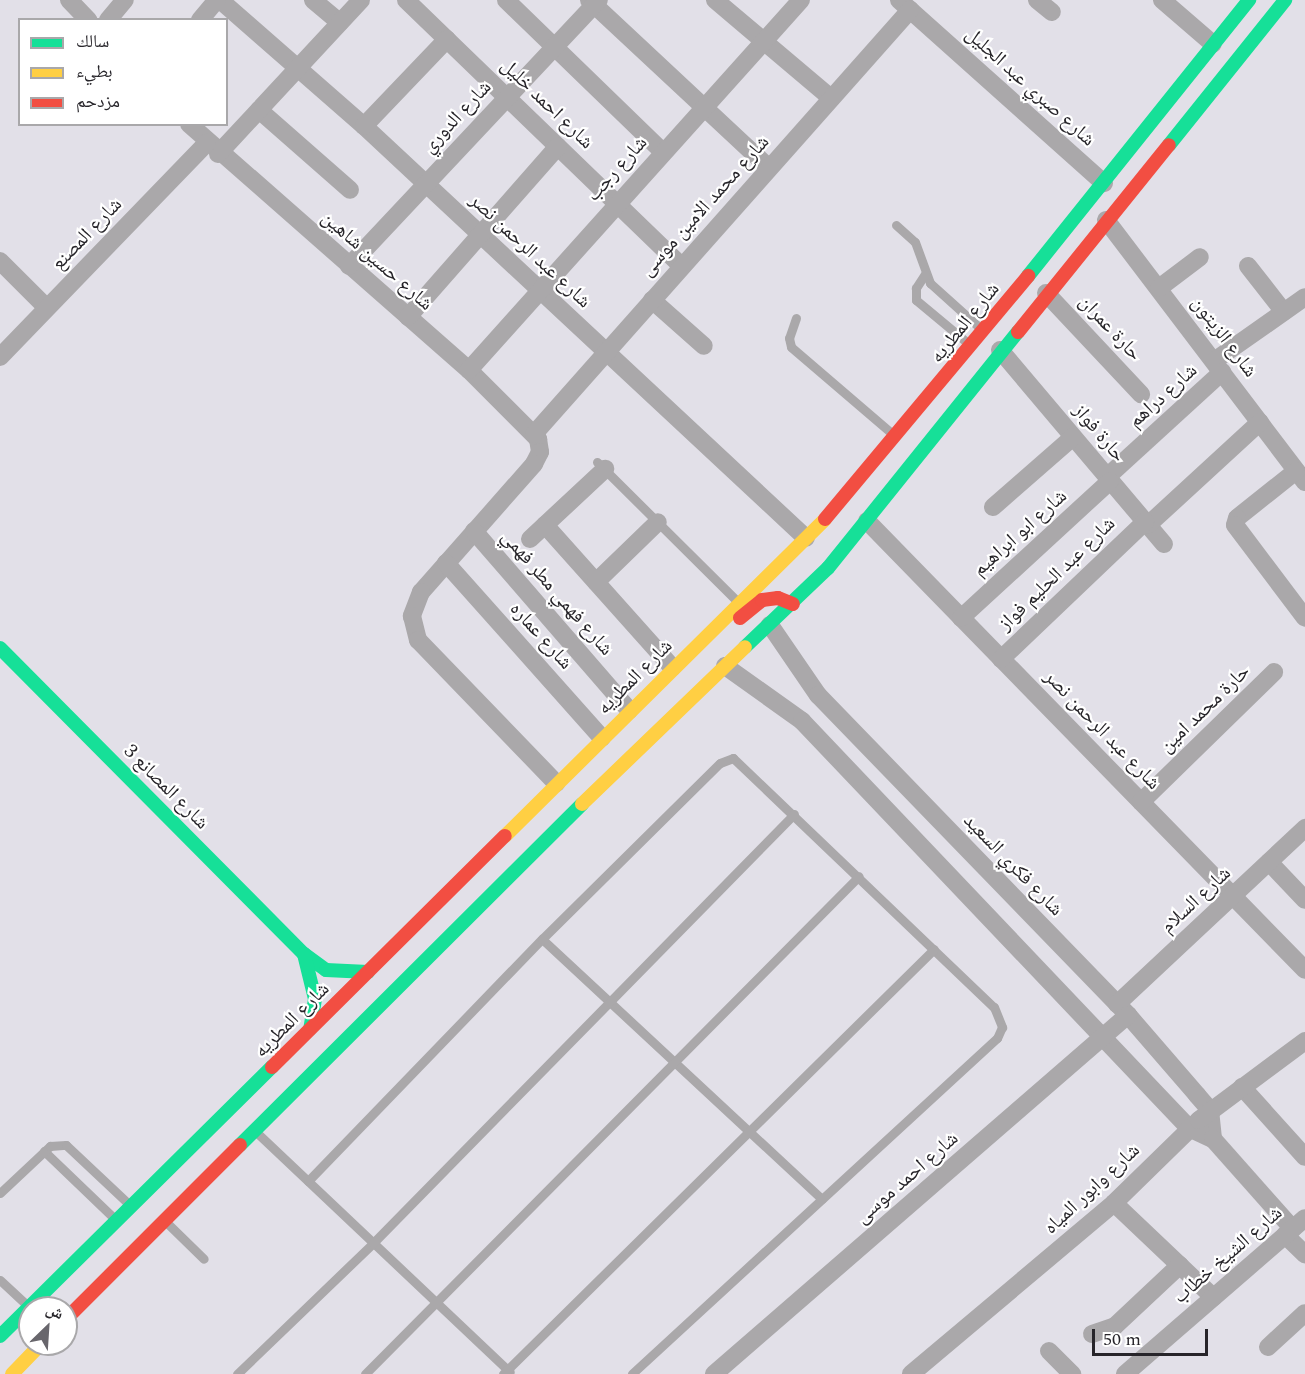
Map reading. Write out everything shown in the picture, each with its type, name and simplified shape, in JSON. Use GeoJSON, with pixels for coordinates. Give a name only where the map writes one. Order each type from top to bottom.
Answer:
{"type":"FeatureCollection","features":[{"type":"Feature","properties":{"kind":"main road","name":"شارع المطريه"},"geometry":{"type":"LineString","coordinates":[[41,1296],[705,634],[803,541],[897,438],[1249,0]]}},
{"type":"Feature","properties":{"kind":"main road"},"geometry":{"type":"LineString","coordinates":[[78,1307],[163,1219],[725,666],[793,604],[828,568],[1000,350],[1285,0]]}},
{"type":"Feature","properties":{"kind":"main road"},"geometry":{"type":"LineString","coordinates":[[803,541],[811,560],[828,568]]}},
{"type":"Feature","properties":{"kind":"main road"},"geometry":{"type":"LineString","coordinates":[[705,634],[727,631],[762,600],[778,598],[793,604]]}},
{"type":"Feature","properties":{"kind":"main road","name":"شارع المصانع 3"},"geometry":{"type":"LineString","coordinates":[[0,648],[303,954],[326,970],[368,972]]}},
{"type":"Feature","properties":{"kind":"main road","name":"شارع المصانع 3"},"geometry":{"type":"LineString","coordinates":[[303,954],[315,999],[310,1029]]}},
{"type":"Feature","properties":{"kind":"main road","name":"شارع المطريه"},"geometry":{"type":"LineString","coordinates":[[0,1336],[18,1319]]}},
{"type":"Feature","properties":{"kind":"main road"},"geometry":{"type":"LineString","coordinates":[[12,1374],[29,1356]]}},
{"type":"Feature","properties":{"kind":"street"},"geometry":{"type":"LineString","coordinates":[[69,0],[86,18]]}},
{"type":"Feature","properties":{"kind":"street"},"geometry":{"type":"LineString","coordinates":[[110,18],[125,0]]}},
{"type":"Feature","properties":{"kind":"street"},"geometry":{"type":"LineString","coordinates":[[202,18],[218,0]]}},
{"type":"Feature","properties":{"kind":"street","name":"شارع عبد الرحمن نصر"},"geometry":{"type":"LineString","coordinates":[[218,0],[364,126],[605,351],[803,541]]}},
{"type":"Feature","properties":{"kind":"street"},"geometry":{"type":"LineString","coordinates":[[313,0],[339,23]]}},
{"type":"Feature","properties":{"kind":"street","name":"شارع المصنع"},"geometry":{"type":"LineString","coordinates":[[0,357],[47,308],[212,149],[259,110],[361,0]]}},
{"type":"Feature","properties":{"kind":"street","name":"شارع احمد خليل"},"geometry":{"type":"LineString","coordinates":[[406,0],[681,266]]}},
{"type":"Feature","properties":{"kind":"street"},"geometry":{"type":"LineString","coordinates":[[507,0],[663,152]]}},
{"type":"Feature","properties":{"kind":"street"},"geometry":{"type":"LineString","coordinates":[[715,0],[831,98]]}},
{"type":"Feature","properties":{"kind":"street","name":"شارع رجب"},"geometry":{"type":"LineString","coordinates":[[469,370],[616,203],[801,0]]}},
{"type":"Feature","properties":{"kind":"street"},"geometry":{"type":"LineString","coordinates":[[1037,0],[1052,12]]}},
{"type":"Feature","properties":{"kind":"street"},"geometry":{"type":"LineString","coordinates":[[1162,0],[1213,44]]}},
{"type":"Feature","properties":{"kind":"street"},"geometry":{"type":"LineString","coordinates":[[594,2],[769,168]]}},
{"type":"Feature","properties":{"kind":"street","name":"شارع الدوري"},"geometry":{"type":"LineString","coordinates":[[349,266],[555,47],[594,2]]}},
{"type":"Feature","properties":{"kind":"street","name":"شارع محمد الامين موسى"},"geometry":{"type":"LineString","coordinates":[[534,434],[831,98],[903,3]]}},
{"type":"Feature","properties":{"kind":"street","name":"شارع صبري عبد الجليل"},"geometry":{"type":"LineString","coordinates":[[903,3],[1104,183]]}},
{"type":"Feature","properties":{"kind":"street"},"geometry":{"type":"LineString","coordinates":[[364,126],[447,39]]}},
{"type":"Feature","properties":{"kind":"street"},"geometry":{"type":"LineString","coordinates":[[259,110],[350,190]]}},
{"type":"Feature","properties":{"kind":"street","name":"شارع حسين شاهين"},"geometry":{"type":"LineString","coordinates":[[191,126],[212,149],[469,370],[534,434]]}},
{"type":"Feature","properties":{"kind":"street"},"geometry":{"type":"LineString","coordinates":[[408,317],[479,233],[558,146]]}},
{"type":"Feature","properties":{"kind":"street","name":"شارع الزيتون"},"geometry":{"type":"LineString","coordinates":[[1106,220],[1301,476]]}},
{"type":"Feature","properties":{"kind":"street"},"geometry":{"type":"LineString","coordinates":[[1159,288],[1200,257]]}},
{"type":"Feature","properties":{"kind":"street"},"geometry":{"type":"LineString","coordinates":[[0,261],[47,308]]}},
{"type":"Feature","properties":{"kind":"street"},"geometry":{"type":"LineString","coordinates":[[1248,266],[1284,312]]}},
{"type":"Feature","properties":{"kind":"street","name":"حارة عمران"},"geometry":{"type":"LineString","coordinates":[[1046,293],[1141,394]]}},
{"type":"Feature","properties":{"kind":"street","name":"شارع دراهم"},"geometry":{"type":"LineString","coordinates":[[1108,479],[1218,367],[1305,297]]}},
{"type":"Feature","properties":{"kind":"street"},"geometry":{"type":"LineString","coordinates":[[652,300],[704,346]]}},
{"type":"Feature","properties":{"kind":"street","name":"حارة فواز"},"geometry":{"type":"LineString","coordinates":[[1000,350],[1164,544]]}},
{"type":"Feature","properties":{"kind":"street","name":"شارع عبد الحليم فواز"},"geometry":{"type":"LineString","coordinates":[[1001,659],[1146,523],[1260,422]]}},
{"type":"Feature","properties":{"kind":"street"},"geometry":{"type":"LineString","coordinates":[[534,434],[540,445],[537,459],[446,563],[415,604],[415,634],[556,783]]}},
{"type":"Feature","properties":{"kind":"street"},"geometry":{"type":"LineString","coordinates":[[993,507],[1073,437]]}},
{"type":"Feature","properties":{"kind":"street"},"geometry":{"type":"LineString","coordinates":[[530,539],[601,466]]}},
{"type":"Feature","properties":{"kind":"street"},"geometry":{"type":"LineString","coordinates":[[1301,476],[1237,518],[1235,525],[1305,618]]}},
{"type":"Feature","properties":{"kind":"street","name":"شارع ابو ابراهيم"},"geometry":{"type":"LineString","coordinates":[[961,618],[1108,479]]}},
{"type":"Feature","properties":{"kind":"street","name":"شارع عبد الرحمن نصر"},"geometry":{"type":"LineString","coordinates":[[867,521],[1305,970]]}},
{"type":"Feature","properties":{"kind":"street"},"geometry":{"type":"LineString","coordinates":[[596,582],[658,522]]}},
{"type":"Feature","properties":{"kind":"street"},"geometry":{"type":"LineString","coordinates":[[545,525],[672,668]]}},
{"type":"Feature","properties":{"kind":"street","name":"شارع فهمي مطر فهمي"},"geometry":{"type":"LineString","coordinates":[[474,531],[629,710]]}},
{"type":"Feature","properties":{"kind":"street","name":"شارع عماره"},"geometry":{"type":"LineString","coordinates":[[446,563],[602,738]]}},
{"type":"Feature","properties":{"kind":"street","name":"شارع فكري السعيد"},"geometry":{"type":"LineString","coordinates":[[770,625],[793,665],[818,695],[1122,1010],[1210,1110]]}},
{"type":"Feature","properties":{"kind":"street"},"geometry":{"type":"LineString","coordinates":[[725,666],[802,721],[1106,1036],[1189,1128],[1213,1139],[1294,1227],[1305,1254]]}},
{"type":"Feature","properties":{"kind":"street","name":"حارة محمد امين"},"geometry":{"type":"LineString","coordinates":[[1141,802],[1274,672]]}},
{"type":"Feature","properties":{"kind":"street","name":"شارع السلام"},"geometry":{"type":"LineString","coordinates":[[1122,1010],[1233,896],[1305,828]]}},
{"type":"Feature","properties":{"kind":"street"},"geometry":{"type":"LineString","coordinates":[[1269,862],[1305,900]]}},
{"type":"Feature","properties":{"kind":"street","name":"شارع احمد موسى"},"geometry":{"type":"LineString","coordinates":[[714,1374],[1106,1036],[1122,1010]]}},
{"type":"Feature","properties":{"kind":"street","name":"شارع وابور المياه"},"geometry":{"type":"LineString","coordinates":[[923,1371],[1114,1203],[1189,1128],[1305,1041]]}},
{"type":"Feature","properties":{"kind":"street"},"geometry":{"type":"LineString","coordinates":[[1242,1087],[1305,1157]]}},
{"type":"Feature","properties":{"kind":"street"},"geometry":{"type":"LineString","coordinates":[[1210,1110],[1213,1139]]}},
{"type":"Feature","properties":{"kind":"street"},"geometry":{"type":"LineString","coordinates":[[1114,1203],[1213,1298]]}},
{"type":"Feature","properties":{"kind":"street","name":"شارع الشيخ خطاب"},"geometry":{"type":"LineString","coordinates":[[1125,1374],[1294,1227]]}},
{"type":"Feature","properties":{"kind":"street"},"geometry":{"type":"LineString","coordinates":[[1092,1334],[1114,1326],[1180,1265]]}},
{"type":"Feature","properties":{"kind":"street"},"geometry":{"type":"LineString","coordinates":[[1268,1347],[1305,1313]]}},
{"type":"Feature","properties":{"kind":"street"},"geometry":{"type":"LineString","coordinates":[[1049,1351],[1072,1374]]}},
{"type":"Feature","properties":{"kind":"lane"},"geometry":{"type":"LineString","coordinates":[[896,225],[915,242],[925,274],[984,331]]}},
{"type":"Feature","properties":{"kind":"lane"},"geometry":{"type":"LineString","coordinates":[[925,274],[915,288],[916,300],[972,346]]}},
{"type":"Feature","properties":{"kind":"lane"},"geometry":{"type":"LineString","coordinates":[[796,318],[789,338],[792,347],[897,438]]}},
{"type":"Feature","properties":{"kind":"lane"},"geometry":{"type":"LineString","coordinates":[[601,466],[738,602]]}},
{"type":"Feature","properties":{"kind":"lane"},"geometry":{"type":"LineString","coordinates":[[309,1181],[542,939],[726,759],[739,763],[994,1007],[1002,1027],[997,1038],[632,1374]]}},
{"type":"Feature","properties":{"kind":"lane"},"geometry":{"type":"LineString","coordinates":[[237,1374],[373,1243],[794,814]]}},
{"type":"Feature","properties":{"kind":"lane"},"geometry":{"type":"LineString","coordinates":[[364,1374],[859,876]]}},
{"type":"Feature","properties":{"kind":"lane"},"geometry":{"type":"LineString","coordinates":[[542,939],[822,1199]]}},
{"type":"Feature","properties":{"kind":"lane"},"geometry":{"type":"LineString","coordinates":[[254,1130],[508,1373],[748,1130],[934,950]]}},
{"type":"Feature","properties":{"kind":"lane"},"geometry":{"type":"LineString","coordinates":[[0,1193],[44,1151],[58,1144],[73,1148],[132,1207]]}},
{"type":"Feature","properties":{"kind":"lane"},"geometry":{"type":"LineString","coordinates":[[44,1151],[117,1222]]}},
{"type":"Feature","properties":{"kind":"lane"},"geometry":{"type":"LineString","coordinates":[[163,1219],[204,1259]]}},
{"type":"Feature","properties":{"kind":"lane"},"geometry":{"type":"LineString","coordinates":[[0,1280],[18,1297]]}},
{"type":"Feature","properties":{"kind":"traffic: fast"},"geometry":{"type":"LineString","coordinates":[[1028,276],[1249,0]]}},
{"type":"Feature","properties":{"kind":"traffic: fast"},"geometry":{"type":"LineString","coordinates":[[1169,145],[1285,0]]}},
{"type":"Feature","properties":{"kind":"traffic: fast"},"geometry":{"type":"LineString","coordinates":[[745,647],[828,568],[1018,332]]}},
{"type":"Feature","properties":{"kind":"traffic: fast"},"geometry":{"type":"LineString","coordinates":[[0,648],[304,954],[326,970],[368,972]]}},
{"type":"Feature","properties":{"kind":"traffic: fast"},"geometry":{"type":"LineString","coordinates":[[240,1145],[582,804]]}},
{"type":"Feature","properties":{"kind":"traffic: fast"},"geometry":{"type":"LineString","coordinates":[[304,954],[315,999],[310,1029]]}},
{"type":"Feature","properties":{"kind":"traffic: fast"},"geometry":{"type":"LineString","coordinates":[[0,1336],[272,1067]]}},
{"type":"Feature","properties":{"kind":"traffic: slow"},"geometry":{"type":"LineString","coordinates":[[505,836],[825,519]]}},
{"type":"Feature","properties":{"kind":"traffic: slow"},"geometry":{"type":"LineString","coordinates":[[582,804],[745,647]]}},
{"type":"Feature","properties":{"kind":"traffic: slow"},"geometry":{"type":"LineString","coordinates":[[12,1374],[29,1356]]}},
{"type":"Feature","properties":{"kind":"traffic: jam"},"geometry":{"type":"LineString","coordinates":[[1018,332],[1169,145]]}},
{"type":"Feature","properties":{"kind":"traffic: jam"},"geometry":{"type":"LineString","coordinates":[[825,519],[1028,276]]}},
{"type":"Feature","properties":{"kind":"traffic: jam"},"geometry":{"type":"LineString","coordinates":[[740,618],[762,600],[778,598],[793,604]]}},
{"type":"Feature","properties":{"kind":"traffic: jam"},"geometry":{"type":"LineString","coordinates":[[272,1067],[505,836]]}},
{"type":"Feature","properties":{"kind":"traffic: jam"},"geometry":{"type":"LineString","coordinates":[[78,1307],[240,1145]]}}]}
